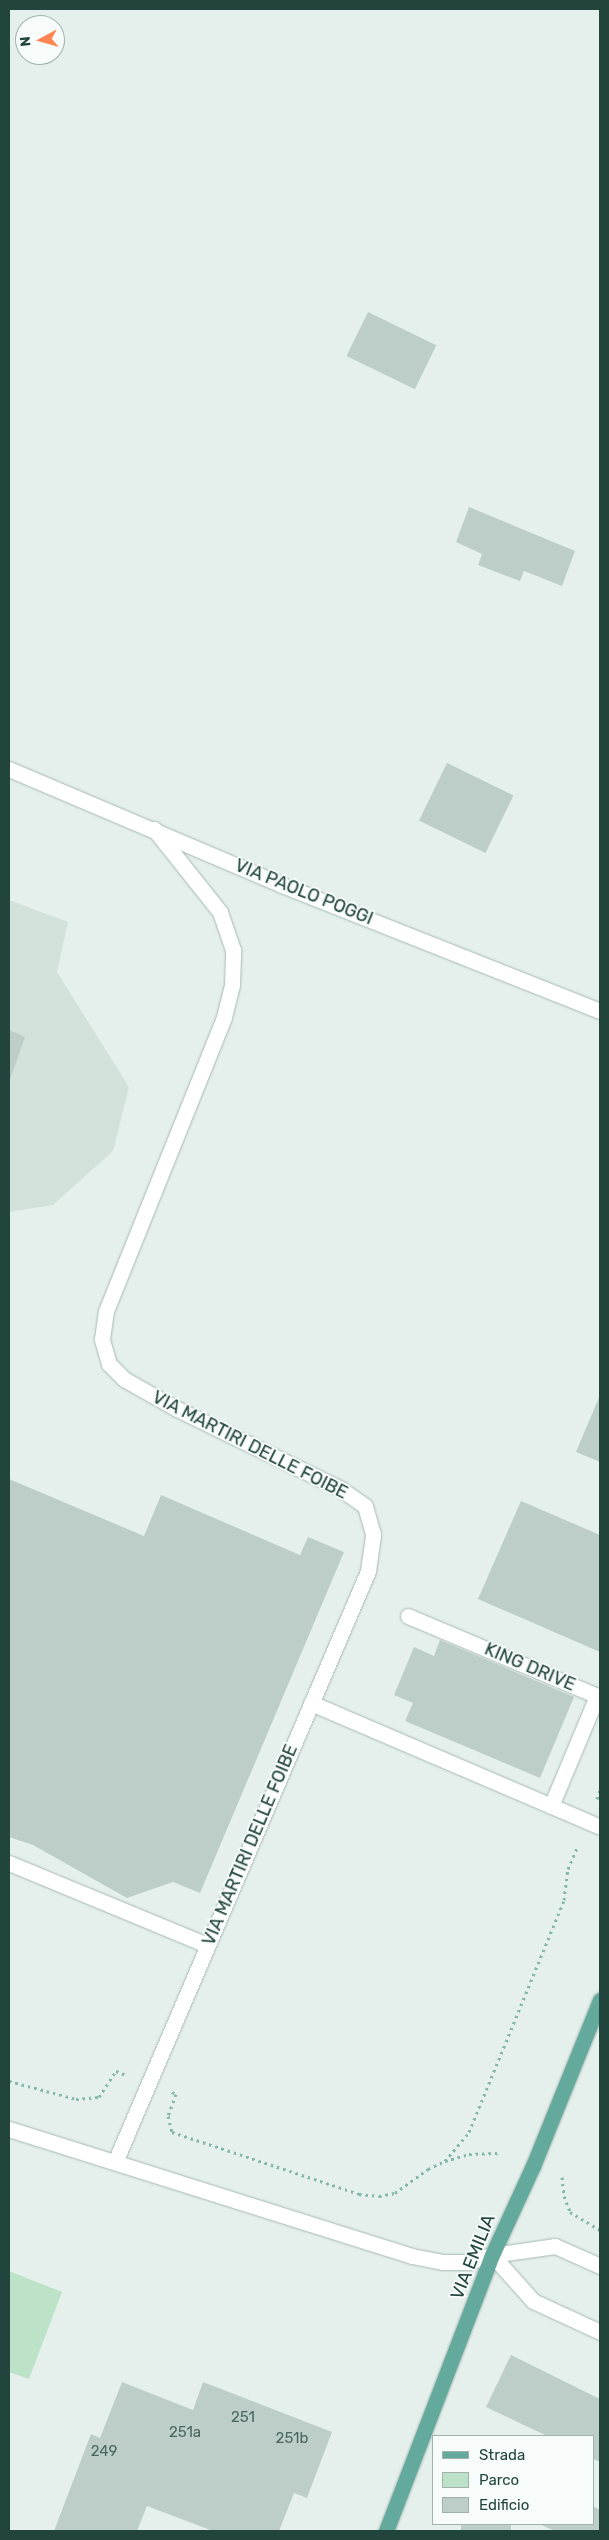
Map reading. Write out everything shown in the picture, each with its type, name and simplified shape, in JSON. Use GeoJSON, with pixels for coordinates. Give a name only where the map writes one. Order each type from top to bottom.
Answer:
{"type":"FeatureCollection","features":[{"type":"Feature","properties":{"kind":"main road","name":"VIA EMILIA"},"geometry":{"type":"LineString","coordinates":[[386,2531],[492,2255],[536,2157],[600,2000]]}},
{"type":"Feature","properties":{"kind":"street","name":"VIA PAOLO POGGI"},"geometry":{"type":"LineString","coordinates":[[9,770],[154,829],[282,885],[600,1011]]}},
{"type":"Feature","properties":{"kind":"street","name":"VIA MARTIRI DELLE FOIBE"},"geometry":{"type":"LineString","coordinates":[[115,2162],[368,1571],[373,1534],[365,1506],[339,1488],[124,1379],[110,1364],[102,1339],[106,1311],[224,1017],[232,985],[233,950],[220,912],[154,829]]}},
{"type":"Feature","properties":{"kind":"street","name":"KING DRIVE"},"geometry":{"type":"LineString","coordinates":[[408,1616],[597,1696],[551,1806]]}},
{"type":"Feature","properties":{"kind":"street"},"geometry":{"type":"LineString","coordinates":[[311,1702],[594,1824]]}},
{"type":"Feature","properties":{"kind":"street"},"geometry":{"type":"LineString","coordinates":[[9,1863],[208,1945]]}},
{"type":"Feature","properties":{"kind":"street"},"geometry":{"type":"LineString","coordinates":[[9,2129],[412,2256],[443,2262],[469,2262],[492,2255],[555,2246],[600,2266]]}},
{"type":"Feature","properties":{"kind":"street"},"geometry":{"type":"LineString","coordinates":[[492,2255],[533,2301],[600,2332]]}},
{"type":"Feature","properties":{"kind":"path"},"geometry":{"type":"LineString","coordinates":[[445,2161],[469,2132],[564,1900],[568,1869],[594,1824],[600,1790]]}},
{"type":"Feature","properties":{"kind":"path"},"geometry":{"type":"LineString","coordinates":[[9,2081],[76,2099],[99,2097],[116,2071],[149,2082],[176,2094],[168,2116],[172,2132],[359,2194],[379,2196],[395,2193],[428,2169],[445,2161],[469,2154],[498,2153]]}},
{"type":"Feature","properties":{"kind":"path"},"geometry":{"type":"LineString","coordinates":[[562,2177],[570,2212],[600,2230]]}},
{"type":"Feature","properties":{"kind":"shaded area"},"geometry":{"type":"Polygon","coordinates":[[[9,900],[68,922],[57,972],[129,1087],[113,1151],[53,1205],[9,1212],[9,900]]]}},
{"type":"Feature","properties":{"kind":"green space"},"geometry":{"type":"Polygon","coordinates":[[[9,2271],[62,2292],[29,2379],[9,2372],[9,2271]]]}},
{"type":"Feature","properties":{"kind":"building"},"geometry":{"type":"Polygon","coordinates":[[[368,312],[436,345],[415,389],[347,356],[368,312]]]}},
{"type":"Feature","properties":{"kind":"building"},"geometry":{"type":"Polygon","coordinates":[[[469,507],[575,551],[562,586],[524,571],[520,581],[478,565],[482,554],[456,542],[469,507]]]}},
{"type":"Feature","properties":{"kind":"building"},"geometry":{"type":"Polygon","coordinates":[[[447,763],[514,795],[485,853],[419,821],[447,763]]]}},
{"type":"Feature","properties":{"kind":"building"},"geometry":{"type":"Polygon","coordinates":[[[9,1030],[25,1037],[9,1082],[9,1030]]]}},
{"type":"Feature","properties":{"kind":"building"},"geometry":{"type":"Polygon","coordinates":[[[600,1395],[600,1462],[576,1452],[600,1395]]]}},
{"type":"Feature","properties":{"kind":"building"},"geometry":{"type":"Polygon","coordinates":[[[9,1479],[144,1536],[161,1495],[300,1555],[308,1537],[344,1552],[200,1893],[173,1882],[127,1898],[33,1845],[9,1837],[9,1479]]]}},
{"type":"Feature","properties":{"kind":"building"},"geometry":{"type":"Polygon","coordinates":[[[521,1501],[600,1535],[600,1652],[478,1599],[521,1501]]]}},
{"type":"Feature","properties":{"kind":"building"},"geometry":{"type":"Polygon","coordinates":[[[440,1640],[574,1697],[540,1778],[405,1721],[413,1703],[394,1695],[414,1647],[434,1656],[440,1640]]]}},
{"type":"Feature","properties":{"kind":"building"},"geometry":{"type":"Polygon","coordinates":[[[511,2355],[600,2399],[600,2462],[594,2459],[594,2435],[545,2435],[486,2407],[511,2355]]]}},
{"type":"Feature","properties":{"kind":"building"},"geometry":{"type":"Polygon","coordinates":[[[122,2382],[193,2410],[203,2382],[332,2432],[307,2498],[294,2493],[279,2531],[213,2531],[147,2506],[137,2531],[54,2531],[91,2434],[100,2438],[122,2382]]]}},
{"type":"Feature","properties":{"kind":"building"},"geometry":{"type":"Polygon","coordinates":[[[594,2507],[600,2510],[600,2531],[555,2531],[541,2525],[594,2525],[594,2507]]]}},
{"type":"Feature","properties":{"kind":"building"},"geometry":{"type":"Polygon","coordinates":[[[461,2525],[511,2525],[511,2531],[461,2531],[461,2525]]]}}]}
